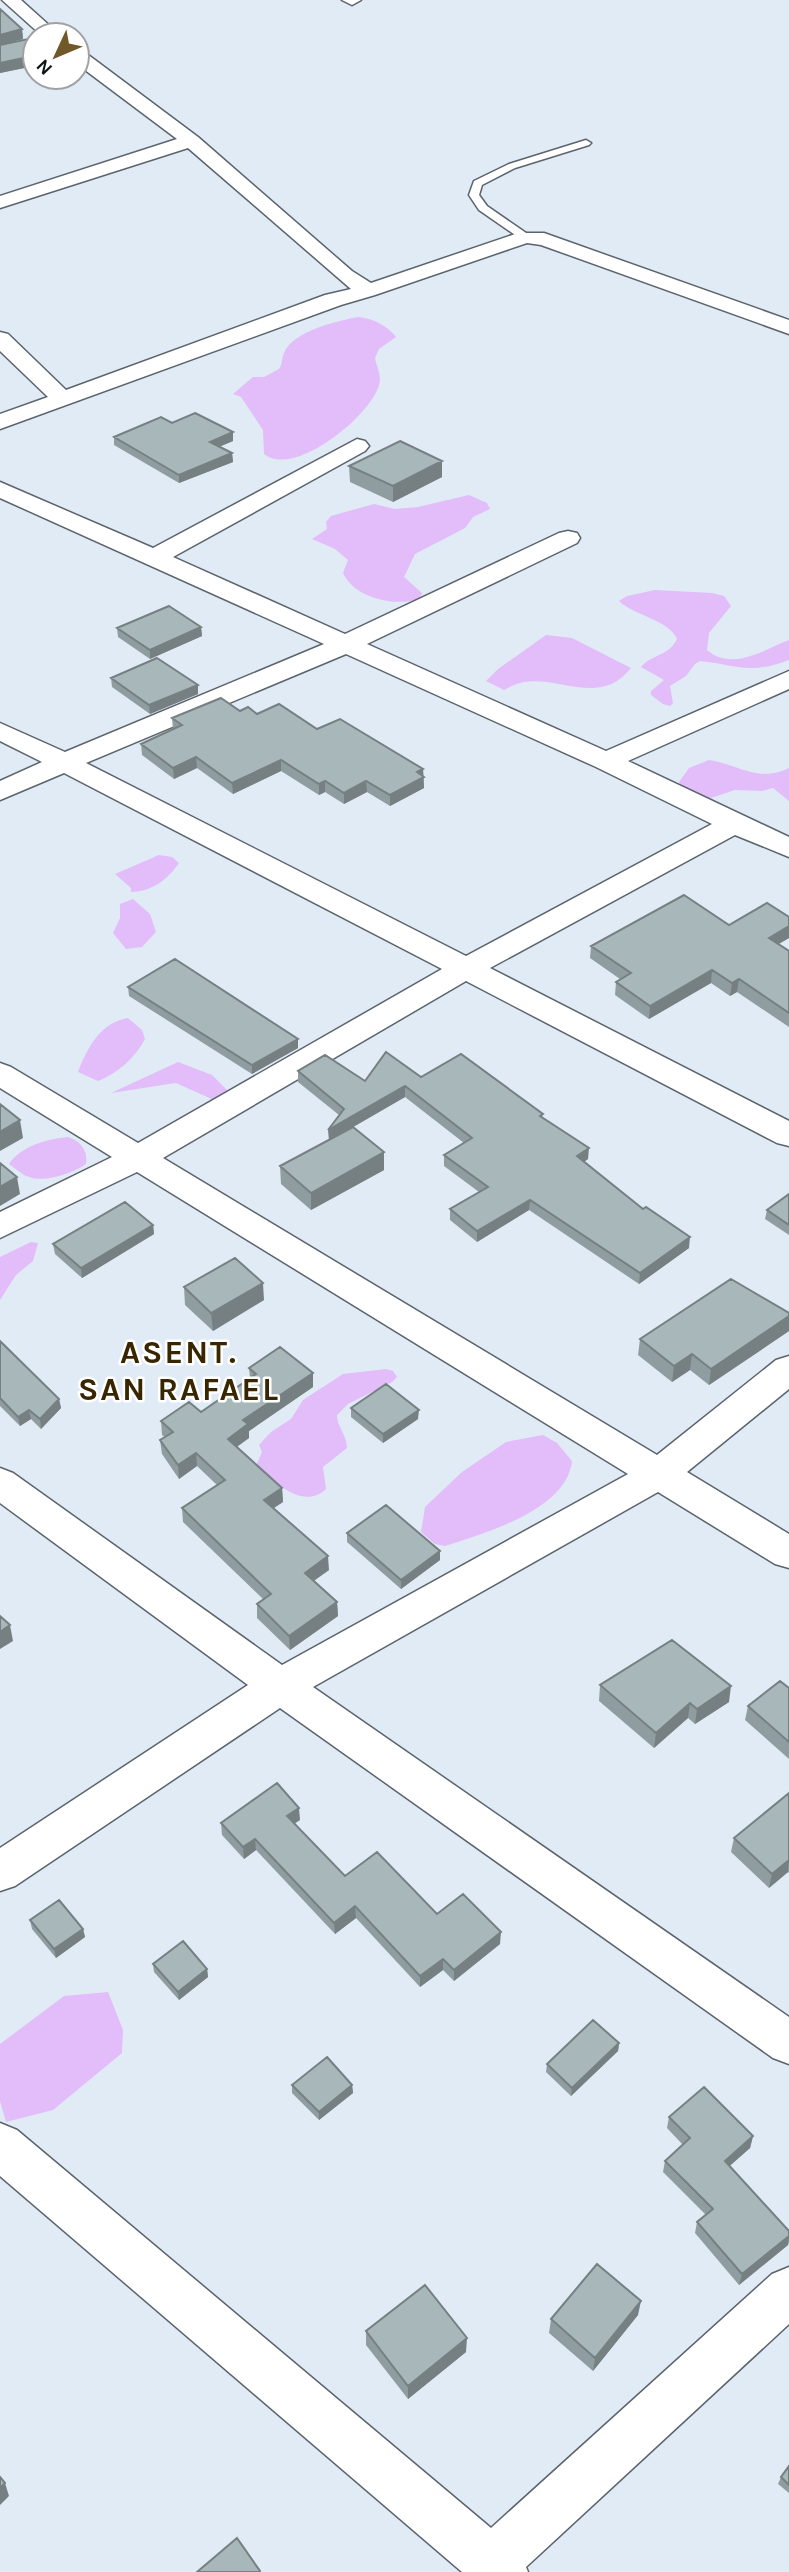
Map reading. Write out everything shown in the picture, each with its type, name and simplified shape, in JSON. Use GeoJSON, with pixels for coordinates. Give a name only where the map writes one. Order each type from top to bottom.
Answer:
{"type":"FeatureCollection","features":[{"type":"Feature","properties":{"kind":"street"},"geometry":{"type":"LineString","coordinates":[[11,0],[35,21]]}},
{"type":"Feature","properties":{"kind":"street"},"geometry":{"type":"LineString","coordinates":[[91,66],[191,141],[345,275],[368,291]]}},
{"type":"Feature","properties":{"kind":"street"},"geometry":{"type":"LineString","coordinates":[[0,202],[191,141]]}},
{"type":"Feature","properties":{"kind":"street"},"geometry":{"type":"LineString","coordinates":[[0,422],[332,300],[368,291],[525,237],[544,239],[789,327]]}},
{"type":"Feature","properties":{"kind":"street"},"geometry":{"type":"LineString","coordinates":[[0,339],[64,400]]}},
{"type":"Feature","properties":{"kind":"street"},"geometry":{"type":"LineString","coordinates":[[154,558],[357,446]]}},
{"type":"Feature","properties":{"kind":"street"},"geometry":{"type":"LineString","coordinates":[[0,489],[606,761],[789,848]]}},
{"type":"Feature","properties":{"kind":"street"},"geometry":{"type":"LineString","coordinates":[[0,792],[64,762],[344,645],[568,538]]}},
{"type":"Feature","properties":{"kind":"street"},"geometry":{"type":"LineString","coordinates":[[606,761],[789,679]]}},
{"type":"Feature","properties":{"kind":"street"},"geometry":{"type":"LineString","coordinates":[[0,731],[789,1135]]}},
{"type":"Feature","properties":{"kind":"street"},"geometry":{"type":"LineString","coordinates":[[0,1226],[138,1158],[465,969],[734,824]]}},
{"type":"Feature","properties":{"kind":"street"},"geometry":{"type":"LineString","coordinates":[[0,1074],[789,1553]]}},
{"type":"Feature","properties":{"kind":"street"},"geometry":{"type":"LineString","coordinates":[[0,1872],[280,1686],[659,1474],[789,1369]]}},
{"type":"Feature","properties":{"kind":"street"},"geometry":{"type":"LineString","coordinates":[[0,1483],[280,1686],[789,2043]]}},
{"type":"Feature","properties":{"kind":"street"},"geometry":{"type":"LineString","coordinates":[[0,2146],[497,2567],[789,2291]]}},
{"type":"Feature","properties":{"kind":"lane"},"geometry":{"type":"LineString","coordinates":[[525,237],[483,208],[474,195],[477,183],[501,170],[586,143]]}},
{"type":"Feature","properties":{"kind":"shaded area"},"geometry":{"type":"Polygon","coordinates":[[[358,317],[379,323],[396,337],[379,349],[375,358],[380,379],[376,392],[366,407],[334,438],[314,450],[295,457],[278,459],[264,454],[263,430],[241,397],[233,394],[253,377],[264,377],[279,369],[284,353],[296,339],[316,328],[358,317]]]}},
{"type":"Feature","properties":{"kind":"shaded area"},"geometry":{"type":"Polygon","coordinates":[[[469,495],[487,503],[490,509],[473,517],[465,528],[415,554],[404,577],[422,593],[419,599],[387,601],[356,589],[343,573],[348,560],[335,549],[312,539],[327,529],[326,522],[331,516],[374,504],[395,509],[418,507],[469,495]]]}},
{"type":"Feature","properties":{"kind":"shaded area"},"geometry":{"type":"Polygon","coordinates":[[[655,590],[724,596],[731,606],[709,633],[707,650],[717,656],[727,659],[748,657],[789,640],[789,660],[754,668],[700,661],[686,676],[670,686],[673,703],[670,706],[663,704],[651,695],[651,691],[664,680],[641,667],[670,649],[677,639],[667,627],[619,601],[627,596],[655,590]]]}},
{"type":"Feature","properties":{"kind":"shaded area"},"geometry":{"type":"Polygon","coordinates":[[[546,635],[572,638],[631,668],[619,680],[594,688],[538,681],[521,683],[504,690],[486,681],[498,669],[546,635]]]}},
{"type":"Feature","properties":{"kind":"shaded area"},"geometry":{"type":"Polygon","coordinates":[[[709,760],[749,772],[768,774],[789,768],[789,801],[773,788],[762,791],[735,790],[702,801],[684,790],[679,782],[689,768],[709,760]]]}},
{"type":"Feature","properties":{"kind":"shaded area"},"geometry":{"type":"Polygon","coordinates":[[[159,855],[172,857],[179,863],[170,875],[153,887],[131,892],[131,888],[115,874],[159,855]]]}},
{"type":"Feature","properties":{"kind":"shaded area"},"geometry":{"type":"Polygon","coordinates":[[[133,899],[150,914],[156,932],[142,947],[126,949],[113,933],[120,918],[120,904],[133,899]]]}},
{"type":"Feature","properties":{"kind":"shaded area"},"geometry":{"type":"Polygon","coordinates":[[[128,1018],[142,1030],[145,1039],[131,1059],[98,1081],[78,1072],[96,1037],[118,1020],[128,1018]]]}},
{"type":"Feature","properties":{"kind":"shaded area"},"geometry":{"type":"Polygon","coordinates":[[[178,1062],[212,1075],[229,1092],[216,1101],[176,1083],[111,1093],[178,1062]]]}},
{"type":"Feature","properties":{"kind":"shaded area"},"geometry":{"type":"Polygon","coordinates":[[[68,1137],[80,1144],[86,1155],[86,1164],[74,1171],[35,1179],[9,1164],[20,1152],[35,1144],[68,1137]]]}},
{"type":"Feature","properties":{"kind":"shaded area"},"geometry":{"type":"Polygon","coordinates":[[[31,1242],[38,1243],[33,1261],[16,1275],[0,1300],[0,1257],[31,1242]]]}},
{"type":"Feature","properties":{"kind":"shaded area"},"geometry":{"type":"Polygon","coordinates":[[[386,1369],[393,1371],[397,1377],[348,1404],[337,1415],[347,1448],[323,1467],[326,1489],[308,1497],[298,1495],[280,1486],[256,1466],[262,1452],[259,1445],[271,1432],[291,1419],[303,1400],[343,1374],[386,1369]]]}},
{"type":"Feature","properties":{"kind":"shaded area"},"geometry":{"type":"Polygon","coordinates":[[[543,1435],[557,1443],[572,1461],[567,1478],[556,1493],[540,1506],[501,1526],[445,1546],[435,1544],[421,1532],[425,1507],[462,1472],[506,1442],[543,1435]]]}},
{"type":"Feature","properties":{"kind":"shaded area"},"geometry":{"type":"Polygon","coordinates":[[[108,1992],[123,2030],[122,2053],[53,2110],[6,2122],[0,2101],[0,2044],[64,1996],[108,1992]]]}},
{"type":"Feature","properties":{"kind":"building"},"geometry":{"type":"Polygon","coordinates":[[[0,9],[21,29],[0,35],[0,9]]]}},
{"type":"Feature","properties":{"kind":"building"},"geometry":{"type":"Polygon","coordinates":[[[21,41],[21,58],[0,63],[0,45],[21,41]]]}},
{"type":"Feature","properties":{"kind":"building"},"geometry":{"type":"Polygon","coordinates":[[[195,413],[233,432],[210,442],[232,453],[179,475],[114,437],[161,417],[172,423],[195,413]]]}},
{"type":"Feature","properties":{"kind":"building"},"geometry":{"type":"Polygon","coordinates":[[[400,441],[442,461],[393,486],[349,466],[400,441]]]}},
{"type":"Feature","properties":{"kind":"building"},"geometry":{"type":"Polygon","coordinates":[[[169,606],[201,627],[150,650],[117,628],[169,606]]]}},
{"type":"Feature","properties":{"kind":"building"},"geometry":{"type":"Polygon","coordinates":[[[157,658],[198,685],[149,705],[111,678],[157,658]]]}},
{"type":"Feature","properties":{"kind":"building"},"geometry":{"type":"Polygon","coordinates":[[[221,698],[240,711],[248,707],[257,714],[279,704],[317,729],[340,719],[423,769],[417,772],[424,777],[390,795],[366,781],[344,793],[325,781],[319,784],[281,760],[232,783],[196,757],[173,768],[141,744],[182,725],[172,718],[221,698]]]}},
{"type":"Feature","properties":{"kind":"building"},"geometry":{"type":"Polygon","coordinates":[[[684,895],[729,925],[767,903],[789,917],[789,926],[769,938],[789,951],[789,1013],[739,979],[732,983],[712,970],[650,1006],[616,982],[631,973],[591,946],[684,895]]]}},
{"type":"Feature","properties":{"kind":"building"},"geometry":{"type":"Polygon","coordinates":[[[175,959],[298,1039],[252,1065],[128,987],[175,959]]]}},
{"type":"Feature","properties":{"kind":"building"},"geometry":{"type":"Polygon","coordinates":[[[386,1052],[421,1077],[461,1054],[543,1114],[540,1116],[589,1148],[577,1156],[643,1209],[646,1207],[690,1237],[640,1273],[530,1200],[477,1231],[450,1209],[488,1187],[444,1155],[472,1138],[405,1086],[328,1130],[344,1109],[298,1071],[325,1055],[365,1081],[386,1052]]]}},
{"type":"Feature","properties":{"kind":"building"},"geometry":{"type":"Polygon","coordinates":[[[0,1104],[20,1120],[0,1132],[0,1104]]]}},
{"type":"Feature","properties":{"kind":"building"},"geometry":{"type":"Polygon","coordinates":[[[353,1127],[384,1152],[311,1193],[280,1166],[353,1127]]]}},
{"type":"Feature","properties":{"kind":"building"},"geometry":{"type":"Polygon","coordinates":[[[0,1163],[17,1177],[0,1187],[0,1163]]]}},
{"type":"Feature","properties":{"kind":"building"},"geometry":{"type":"Polygon","coordinates":[[[789,1194],[789,1225],[767,1210],[789,1194]]]}},
{"type":"Feature","properties":{"kind":"building"},"geometry":{"type":"Polygon","coordinates":[[[125,1202],[153,1225],[81,1268],[53,1244],[125,1202]]]}},
{"type":"Feature","properties":{"kind":"building"},"geometry":{"type":"Polygon","coordinates":[[[235,1258],[263,1283],[211,1313],[184,1287],[235,1258]]]}},
{"type":"Feature","properties":{"kind":"building"},"geometry":{"type":"Polygon","coordinates":[[[731,1279],[789,1313],[789,1316],[711,1369],[692,1354],[674,1366],[640,1339],[731,1279]]]}},
{"type":"Feature","properties":{"kind":"building"},"geometry":{"type":"Polygon","coordinates":[[[0,1341],[59,1399],[40,1419],[29,1410],[18,1417],[0,1398],[0,1341]]]}},
{"type":"Feature","properties":{"kind":"building"},"geometry":{"type":"Polygon","coordinates":[[[280,1347],[313,1373],[243,1420],[248,1424],[228,1439],[282,1488],[264,1500],[328,1556],[305,1573],[337,1602],[289,1636],[257,1604],[271,1594],[182,1508],[225,1480],[196,1453],[178,1465],[160,1440],[173,1432],[161,1421],[189,1402],[201,1412],[256,1374],[249,1368],[280,1347]]]}},
{"type":"Feature","properties":{"kind":"building"},"geometry":{"type":"Polygon","coordinates":[[[386,1384],[419,1410],[383,1434],[351,1408],[386,1384]]]}},
{"type":"Feature","properties":{"kind":"building"},"geometry":{"type":"Polygon","coordinates":[[[386,1505],[440,1551],[401,1580],[347,1533],[386,1505]]]}},
{"type":"Feature","properties":{"kind":"building"},"geometry":{"type":"Polygon","coordinates":[[[0,1616],[10,1625],[0,1632],[0,1616]]]}},
{"type":"Feature","properties":{"kind":"building"},"geometry":{"type":"Polygon","coordinates":[[[672,1640],[731,1686],[697,1709],[690,1703],[656,1733],[600,1685],[672,1640]]]}},
{"type":"Feature","properties":{"kind":"building"},"geometry":{"type":"Polygon","coordinates":[[[780,1681],[789,1688],[789,1742],[748,1706],[780,1681]]]}},
{"type":"Feature","properties":{"kind":"building"},"geometry":{"type":"Polygon","coordinates":[[[277,1783],[299,1808],[287,1816],[345,1876],[377,1852],[437,1914],[463,1894],[501,1932],[454,1970],[443,1959],[420,1976],[355,1906],[334,1923],[255,1839],[243,1847],[221,1823],[277,1783]]]}},
{"type":"Feature","properties":{"kind":"building"},"geometry":{"type":"Polygon","coordinates":[[[789,1793],[789,1860],[772,1874],[734,1838],[789,1793]]]}},
{"type":"Feature","properties":{"kind":"building"},"geometry":{"type":"Polygon","coordinates":[[[59,1900],[83,1929],[54,1949],[30,1920],[59,1900]]]}},
{"type":"Feature","properties":{"kind":"building"},"geometry":{"type":"Polygon","coordinates":[[[183,1941],[207,1969],[178,1992],[153,1964],[183,1941]]]}},
{"type":"Feature","properties":{"kind":"building"},"geometry":{"type":"Polygon","coordinates":[[[593,2020],[619,2043],[572,2088],[547,2064],[593,2020]]]}},
{"type":"Feature","properties":{"kind":"building"},"geometry":{"type":"Polygon","coordinates":[[[327,2057],[352,2085],[319,2112],[292,2085],[327,2057]]]}},
{"type":"Feature","properties":{"kind":"building"},"geometry":{"type":"Polygon","coordinates":[[[704,2087],[753,2136],[725,2161],[789,2231],[789,2236],[742,2274],[697,2222],[713,2209],[665,2161],[690,2138],[669,2117],[704,2087]]]}},
{"type":"Feature","properties":{"kind":"building"},"geometry":{"type":"Polygon","coordinates":[[[597,2264],[641,2301],[595,2358],[551,2319],[597,2264]]]}},
{"type":"Feature","properties":{"kind":"building"},"geometry":{"type":"Polygon","coordinates":[[[425,2285],[467,2338],[408,2386],[366,2331],[425,2285]]]}},
{"type":"Feature","properties":{"kind":"building"},"geometry":{"type":"Polygon","coordinates":[[[789,2466],[789,2485],[781,2477],[789,2466]]]}},
{"type":"Feature","properties":{"kind":"building"},"geometry":{"type":"Polygon","coordinates":[[[237,2538],[259,2572],[197,2572],[237,2538]]]}},
{"type":"Feature","properties":{"kind":"district","name":"ASENT. SAN RAFAEL"},"geometry":{"type":"Point","coordinates":[179,1370]}}]}
